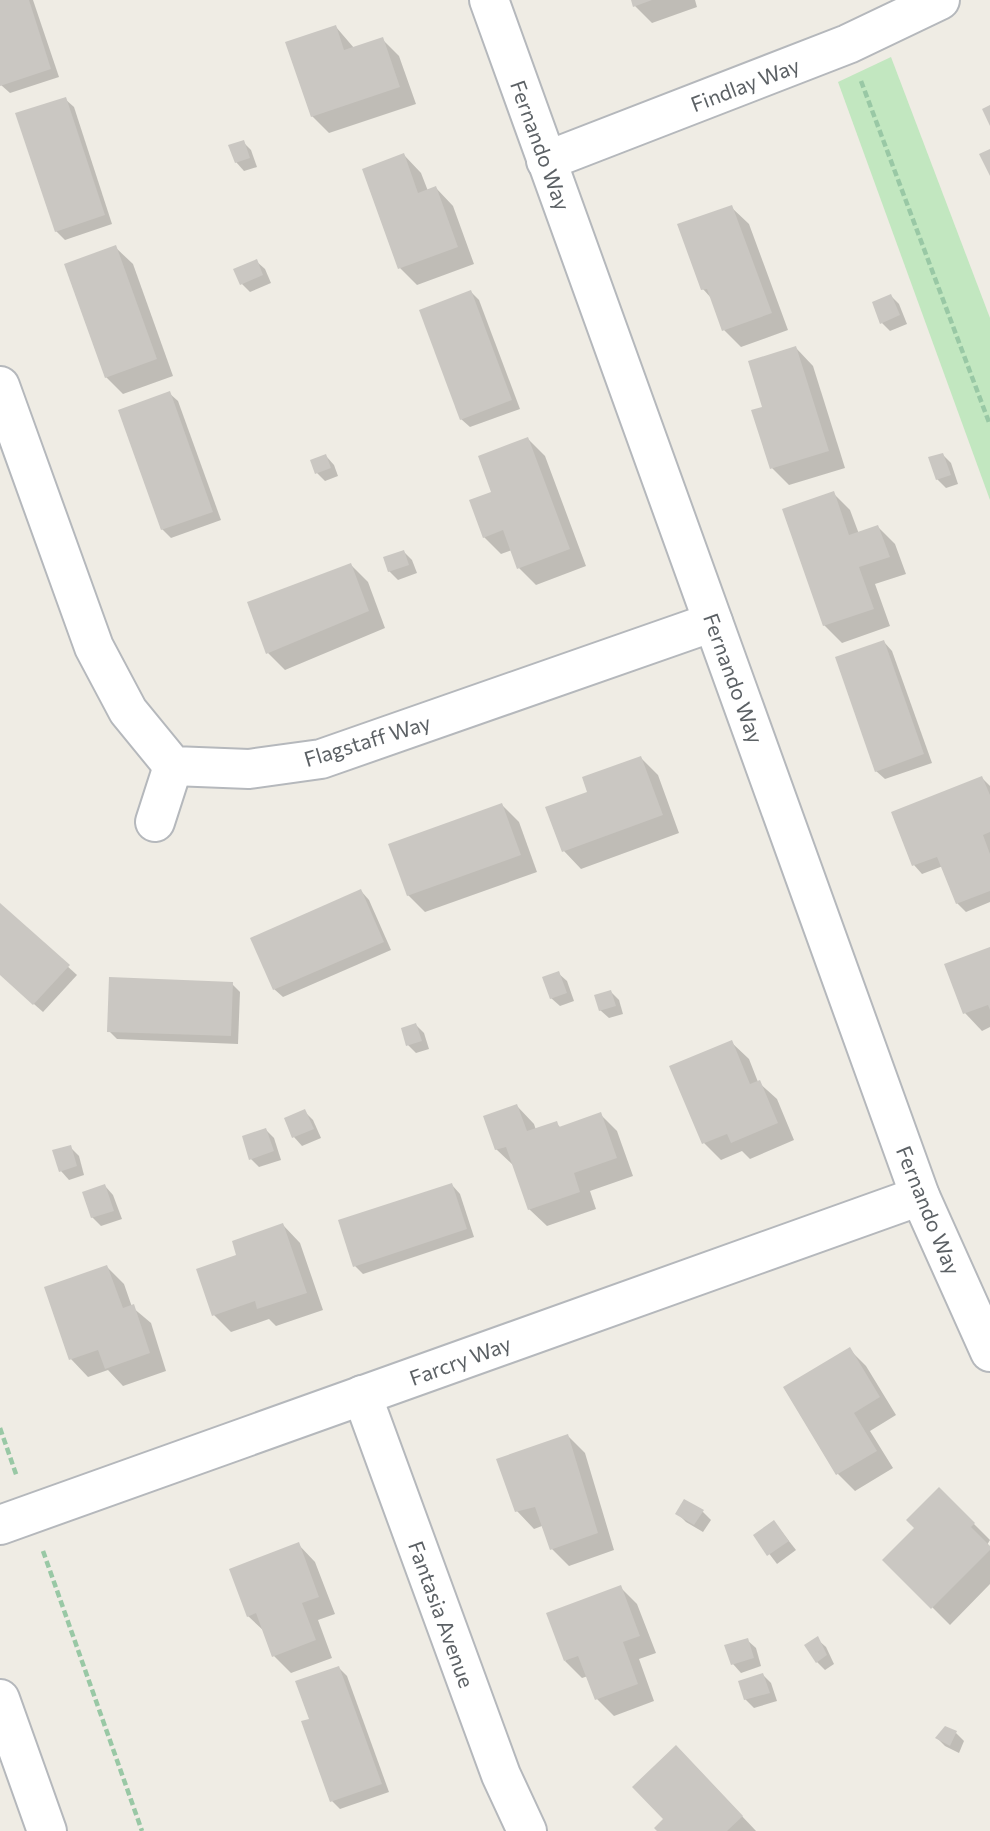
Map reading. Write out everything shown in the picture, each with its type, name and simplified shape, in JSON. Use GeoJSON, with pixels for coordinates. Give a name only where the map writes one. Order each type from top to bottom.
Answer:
{"type":"FeatureCollection","features":[{"type":"Feature","properties":{"kind":"street","name":"Fernando Way"},"geometry":{"type":"LineString","coordinates":[[489,0],[920,1196],[990,1352]]}},
{"type":"Feature","properties":{"kind":"street","name":"Findlay Way"},"geometry":{"type":"LineString","coordinates":[[546,161],[848,44],[940,0]]}},
{"type":"Feature","properties":{"kind":"street"},"geometry":{"type":"LineString","coordinates":[[0,386],[94,647],[128,711],[173,766],[155,822]]}},
{"type":"Feature","properties":{"kind":"street","name":"Flagstaff Way"},"geometry":{"type":"LineString","coordinates":[[173,766],[249,769],[321,759],[713,622]]}},
{"type":"Feature","properties":{"kind":"street","name":"Farcry Way"},"geometry":{"type":"LineString","coordinates":[[15,1519],[920,1196]]}},
{"type":"Feature","properties":{"kind":"street","name":"Fantasia Avenue"},"geometry":{"type":"LineString","coordinates":[[362,1395],[501,1775],[527,1831]]}},
{"type":"Feature","properties":{"kind":"street"},"geometry":{"type":"LineString","coordinates":[[0,1699],[47,1831]]}},
{"type":"Feature","properties":{"kind":"path"},"geometry":{"type":"LineString","coordinates":[[848,44],[990,425]]}},
{"type":"Feature","properties":{"kind":"path"},"geometry":{"type":"LineString","coordinates":[[0,1428],[15,1519],[142,1831]]}},
{"type":"Feature","properties":{"kind":"green space"},"geometry":{"type":"Polygon","coordinates":[[[891,57],[990,318],[990,500],[838,82],[891,57]]]}},
{"type":"Feature","properties":{"kind":"building"},"geometry":{"type":"Polygon","coordinates":[[[0,0],[29,0],[51,69],[0,86],[0,0]]]}},
{"type":"Feature","properties":{"kind":"building"},"geometry":{"type":"Polygon","coordinates":[[[631,0],[652,0],[633,7],[631,0]]]}},
{"type":"Feature","properties":{"kind":"building"},"geometry":{"type":"Polygon","coordinates":[[[336,25],[344,50],[383,37],[400,87],[311,117],[285,42],[336,25]]]}},
{"type":"Feature","properties":{"kind":"building"},"geometry":{"type":"Polygon","coordinates":[[[66,97],[105,215],[55,232],[15,113],[66,97]]]}},
{"type":"Feature","properties":{"kind":"building"},"geometry":{"type":"Polygon","coordinates":[[[990,105],[990,126],[982,109],[990,105]]]}},
{"type":"Feature","properties":{"kind":"building"},"geometry":{"type":"Polygon","coordinates":[[[244,140],[250,158],[235,163],[228,145],[244,140]]]}},
{"type":"Feature","properties":{"kind":"building"},"geometry":{"type":"Polygon","coordinates":[[[990,149],[990,176],[979,154],[990,149]]]}},
{"type":"Feature","properties":{"kind":"building"},"geometry":{"type":"Polygon","coordinates":[[[404,153],[418,193],[436,186],[458,247],[398,269],[362,169],[404,153]]]}},
{"type":"Feature","properties":{"kind":"building"},"geometry":{"type":"Polygon","coordinates":[[[732,205],[772,313],[722,331],[707,289],[701,290],[677,224],[732,205]]]}},
{"type":"Feature","properties":{"kind":"building"},"geometry":{"type":"Polygon","coordinates":[[[116,245],[157,359],[105,378],[64,264],[116,245]]]}},
{"type":"Feature","properties":{"kind":"building"},"geometry":{"type":"Polygon","coordinates":[[[257,259],[263,275],[240,285],[233,269],[257,259]]]}},
{"type":"Feature","properties":{"kind":"building"},"geometry":{"type":"Polygon","coordinates":[[[471,290],[512,400],[460,420],[419,310],[471,290]]]}},
{"type":"Feature","properties":{"kind":"building"},"geometry":{"type":"Polygon","coordinates":[[[891,294],[900,315],[880,324],[872,302],[891,294]]]}},
{"type":"Feature","properties":{"kind":"building"},"geometry":{"type":"Polygon","coordinates":[[[796,346],[829,451],[770,469],[751,410],[762,407],[748,361],[796,346]]]}},
{"type":"Feature","properties":{"kind":"building"},"geometry":{"type":"Polygon","coordinates":[[[170,391],[213,512],[161,530],[118,410],[170,391]]]}},
{"type":"Feature","properties":{"kind":"building"},"geometry":{"type":"Polygon","coordinates":[[[528,437],[570,549],[517,569],[503,530],[483,538],[469,500],[491,492],[478,456],[528,437]]]}},
{"type":"Feature","properties":{"kind":"building"},"geometry":{"type":"Polygon","coordinates":[[[943,453],[951,475],[936,480],[928,457],[943,453]]]}},
{"type":"Feature","properties":{"kind":"building"},"geometry":{"type":"Polygon","coordinates":[[[326,454],[331,468],[315,474],[310,460],[326,454]]]}},
{"type":"Feature","properties":{"kind":"building"},"geometry":{"type":"Polygon","coordinates":[[[834,491],[849,535],[878,525],[890,557],[859,567],[874,609],[823,626],[782,509],[834,491]]]}},
{"type":"Feature","properties":{"kind":"building"},"geometry":{"type":"Polygon","coordinates":[[[404,550],[409,565],[388,572],[383,557],[404,550]]]}},
{"type":"Feature","properties":{"kind":"building"},"geometry":{"type":"Polygon","coordinates":[[[351,563],[369,611],[266,654],[247,602],[351,563]]]}},
{"type":"Feature","properties":{"kind":"building"},"geometry":{"type":"Polygon","coordinates":[[[884,640],[924,754],[875,772],[835,657],[884,640]]]}},
{"type":"Feature","properties":{"kind":"building"},"geometry":{"type":"Polygon","coordinates":[[[641,756],[663,815],[562,852],[545,807],[587,792],[582,777],[641,756]]]}},
{"type":"Feature","properties":{"kind":"building"},"geometry":{"type":"Polygon","coordinates":[[[982,776],[990,795],[990,832],[983,835],[990,854],[990,891],[956,904],[937,857],[912,866],[891,812],[982,776]]]}},
{"type":"Feature","properties":{"kind":"building"},"geometry":{"type":"Polygon","coordinates":[[[502,803],[521,855],[407,896],[388,844],[502,803]]]}},
{"type":"Feature","properties":{"kind":"building"},"geometry":{"type":"Polygon","coordinates":[[[361,889],[384,942],[273,990],[250,938],[361,889]]]}},
{"type":"Feature","properties":{"kind":"building"},"geometry":{"type":"Polygon","coordinates":[[[0,903],[70,965],[33,1005],[0,975],[0,903]]]}},
{"type":"Feature","properties":{"kind":"building"},"geometry":{"type":"Polygon","coordinates":[[[990,947],[990,1010],[988,1005],[963,1014],[944,964],[990,947]]]}},
{"type":"Feature","properties":{"kind":"building"},"geometry":{"type":"Polygon","coordinates":[[[559,971],[567,993],[550,999],[542,977],[559,971]]]}},
{"type":"Feature","properties":{"kind":"building"},"geometry":{"type":"Polygon","coordinates":[[[109,977],[233,982],[231,1036],[107,1032],[109,977]]]}},
{"type":"Feature","properties":{"kind":"building"},"geometry":{"type":"Polygon","coordinates":[[[611,990],[616,1006],[599,1011],[594,995],[611,990]]]}},
{"type":"Feature","properties":{"kind":"building"},"geometry":{"type":"Polygon","coordinates":[[[416,1023],[422,1041],[406,1046],[401,1028],[416,1023]]]}},
{"type":"Feature","properties":{"kind":"building"},"geometry":{"type":"Polygon","coordinates":[[[732,1040],[750,1084],[760,1080],[778,1123],[731,1143],[727,1134],[702,1144],[669,1066],[732,1040]]]}},
{"type":"Feature","properties":{"kind":"building"},"geometry":{"type":"Polygon","coordinates":[[[517,1104],[527,1131],[557,1121],[559,1127],[601,1112],[617,1158],[574,1173],[580,1192],[528,1210],[506,1147],[495,1150],[483,1116],[517,1104]]]}},
{"type":"Feature","properties":{"kind":"building"},"geometry":{"type":"Polygon","coordinates":[[[305,1109],[314,1129],[292,1138],[284,1118],[305,1109]]]}},
{"type":"Feature","properties":{"kind":"building"},"geometry":{"type":"Polygon","coordinates":[[[266,1128],[274,1151],[249,1160],[242,1136],[266,1128]]]}},
{"type":"Feature","properties":{"kind":"building"},"geometry":{"type":"Polygon","coordinates":[[[71,1145],[77,1166],[59,1172],[52,1150],[71,1145]]]}},
{"type":"Feature","properties":{"kind":"building"},"geometry":{"type":"Polygon","coordinates":[[[452,1183],[467,1229],[353,1267],[338,1220],[452,1183]]]}},
{"type":"Feature","properties":{"kind":"building"},"geometry":{"type":"Polygon","coordinates":[[[105,1184],[114,1211],[91,1218],[82,1192],[105,1184]]]}},
{"type":"Feature","properties":{"kind":"building"},"geometry":{"type":"Polygon","coordinates":[[[283,1223],[307,1293],[257,1309],[255,1301],[212,1316],[196,1269],[236,1255],[232,1241],[283,1223]]]}},
{"type":"Feature","properties":{"kind":"building"},"geometry":{"type":"Polygon","coordinates":[[[107,1265],[123,1308],[134,1304],[150,1353],[105,1369],[98,1350],[69,1360],[44,1287],[107,1265]]]}},
{"type":"Feature","properties":{"kind":"building"},"geometry":{"type":"Polygon","coordinates":[[[850,1347],[880,1397],[854,1413],[877,1451],[836,1475],[783,1387],[850,1347]]]}},
{"type":"Feature","properties":{"kind":"building"},"geometry":{"type":"Polygon","coordinates":[[[568,1434],[598,1533],[550,1550],[535,1507],[515,1512],[496,1459],[568,1434]]]}},
{"type":"Feature","properties":{"kind":"building"},"geometry":{"type":"Polygon","coordinates":[[[939,1487],[975,1523],[971,1527],[990,1546],[990,1550],[931,1609],[882,1560],[914,1528],[906,1520],[939,1487]]]}},
{"type":"Feature","properties":{"kind":"building"},"geometry":{"type":"Polygon","coordinates":[[[684,1499],[704,1510],[694,1525],[675,1514],[684,1499]]]}},
{"type":"Feature","properties":{"kind":"building"},"geometry":{"type":"Polygon","coordinates":[[[774,1520],[789,1541],[767,1556],[753,1535],[774,1520]]]}},
{"type":"Feature","properties":{"kind":"building"},"geometry":{"type":"Polygon","coordinates":[[[299,1542],[319,1597],[302,1603],[316,1640],[272,1657],[256,1613],[247,1617],[229,1569],[299,1542]]]}},
{"type":"Feature","properties":{"kind":"building"},"geometry":{"type":"Polygon","coordinates":[[[621,1585],[640,1636],[623,1642],[638,1684],[595,1700],[578,1656],[564,1661],[546,1613],[621,1585]]]}},
{"type":"Feature","properties":{"kind":"building"},"geometry":{"type":"Polygon","coordinates":[[[818,1636],[827,1655],[816,1663],[804,1645],[818,1636]]]}},
{"type":"Feature","properties":{"kind":"building"},"geometry":{"type":"Polygon","coordinates":[[[748,1638],[754,1658],[731,1665],[724,1645],[748,1638]]]}},
{"type":"Feature","properties":{"kind":"building"},"geometry":{"type":"Polygon","coordinates":[[[339,1666],[382,1784],[330,1802],[301,1721],[309,1719],[295,1681],[339,1666]]]}},
{"type":"Feature","properties":{"kind":"building"},"geometry":{"type":"Polygon","coordinates":[[[763,1673],[770,1693],[744,1700],[738,1681],[763,1673]]]}},
{"type":"Feature","properties":{"kind":"building"},"geometry":{"type":"Polygon","coordinates":[[[945,1726],[957,1731],[950,1746],[935,1738],[945,1726]]]}},
{"type":"Feature","properties":{"kind":"building"},"geometry":{"type":"Polygon","coordinates":[[[676,1745],[743,1816],[727,1831],[657,1831],[654,1828],[663,1819],[632,1787],[676,1745]]]}}]}
